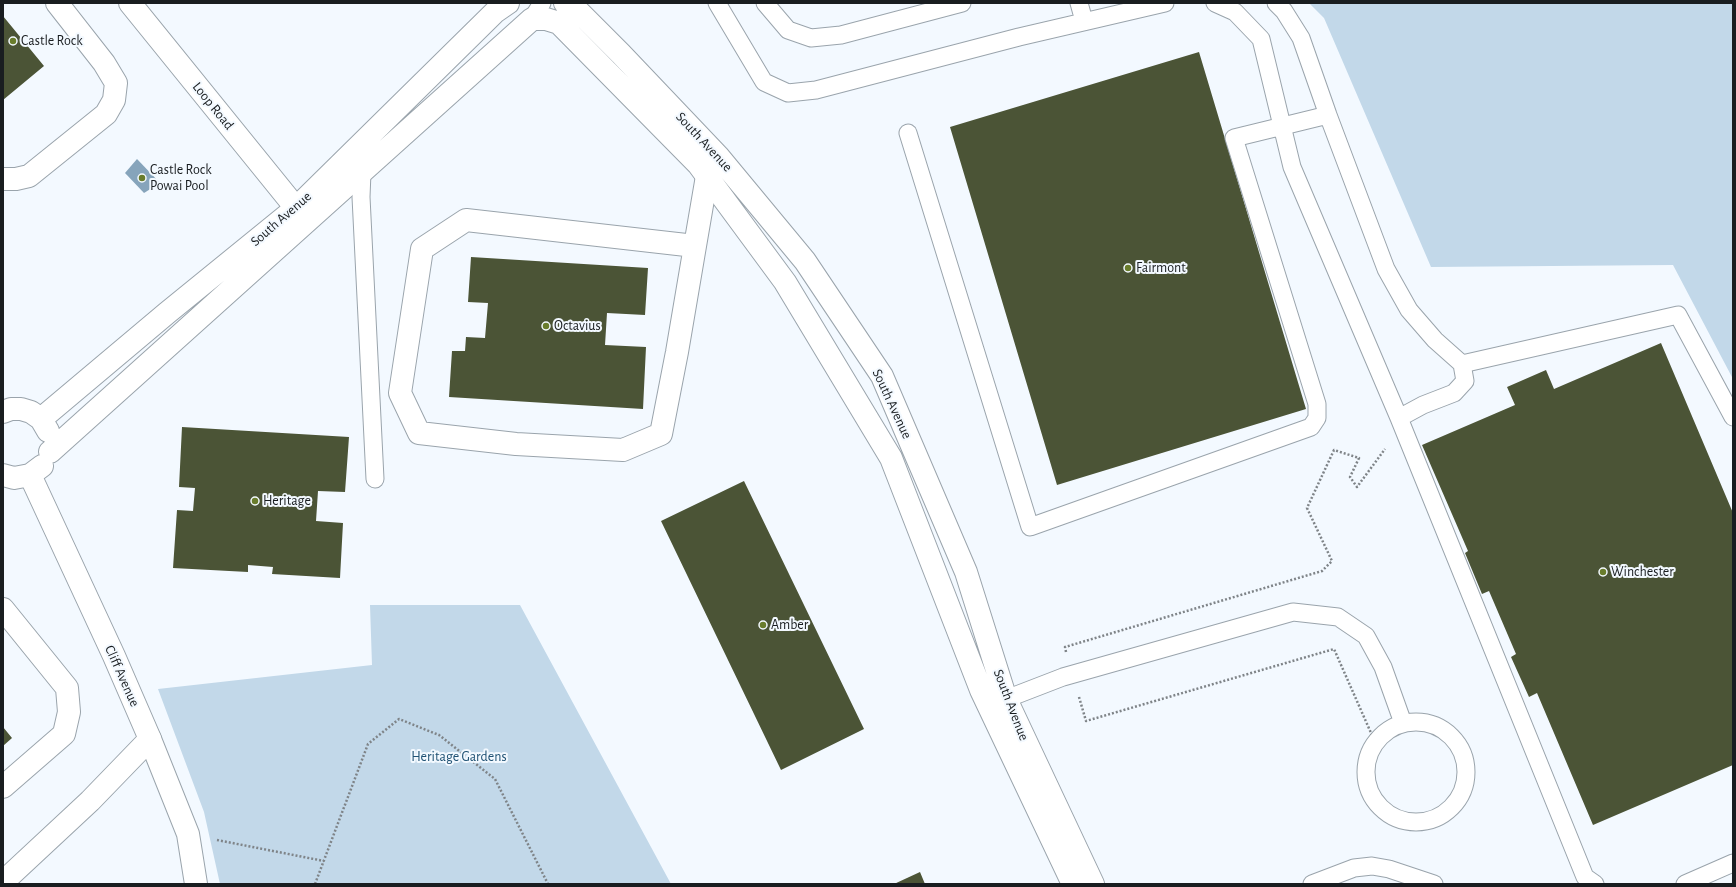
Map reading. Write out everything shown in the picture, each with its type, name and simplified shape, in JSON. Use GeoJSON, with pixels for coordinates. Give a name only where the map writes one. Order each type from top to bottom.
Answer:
{"type":"FeatureCollection","features":[{"type":"Feature","properties":{"kind":"street"},"geometry":{"type":"LineString","coordinates":[[3,178],[16,179],[29,176],[106,114],[114,100],[116,83],[104,63],[57,3]]}},
{"type":"Feature","properties":{"kind":"street","name":"Loop Road"},"geometry":{"type":"LineString","coordinates":[[130,3],[296,208]]}},
{"type":"Feature","properties":{"kind":"street","name":"South Avenue"},"geometry":{"type":"LineString","coordinates":[[41,419],[167,313],[296,208],[495,12],[508,3]]}},
{"type":"Feature","properties":{"kind":"street"},"geometry":{"type":"LineString","coordinates":[[50,452],[362,172],[537,11],[546,19],[569,9],[707,176],[785,282],[892,458],[981,690],[1072,884]]}},
{"type":"Feature","properties":{"kind":"street","name":"South Avenue"},"geometry":{"type":"LineString","coordinates":[[569,9],[718,156],[805,261],[882,376],[966,572],[1006,698],[1092,884]]}},
{"type":"Feature","properties":{"kind":"street"},"geometry":{"type":"LineString","coordinates":[[695,246],[466,220],[422,249],[400,393],[419,433],[516,444],[623,450],[661,434],[677,352],[707,176]]}},
{"type":"Feature","properties":{"kind":"street"},"geometry":{"type":"LineString","coordinates":[[3,412],[11,409],[21,409],[32,412],[41,419],[48,429],[51,441],[50,452],[45,463],[30,475],[14,478],[3,475]]}},
{"type":"Feature","properties":{"kind":"street","name":"Cliff Avenue"},"geometry":{"type":"LineString","coordinates":[[30,475],[111,649],[150,739],[188,834],[196,884]]}},
{"type":"Feature","properties":{"kind":"street"},"geometry":{"type":"LineString","coordinates":[[3,609],[67,688],[69,712],[64,734],[3,787]]}},
{"type":"Feature","properties":{"kind":"street"},"geometry":{"type":"LineString","coordinates":[[3,882],[90,802],[150,739]]}},
{"type":"Feature","properties":{"kind":"lane"},"geometry":{"type":"LineString","coordinates":[[717,3],[764,82],[788,93],[816,90],[906,65],[1164,3]]}},
{"type":"Feature","properties":{"kind":"lane"},"geometry":{"type":"LineString","coordinates":[[765,3],[788,30],[812,38],[841,35],[962,3]]}},
{"type":"Feature","properties":{"kind":"lane"},"geometry":{"type":"LineString","coordinates":[[1079,3],[1084,21]]}},
{"type":"Feature","properties":{"kind":"lane"},"geometry":{"type":"LineString","coordinates":[[1215,3],[1235,12],[1262,38],[1292,167],[1399,418],[1585,877],[1595,884]]}},
{"type":"Feature","properties":{"kind":"lane"},"geometry":{"type":"LineString","coordinates":[[1276,3],[1284,11],[1301,38],[1328,115],[1386,269],[1409,310],[1435,340],[1462,364],[1465,381],[1454,393],[1422,406],[1399,418]]}},
{"type":"Feature","properties":{"kind":"lane"},"geometry":{"type":"LineString","coordinates":[[908,133],[1030,527],[1311,427],[1317,418],[1316,404],[1234,138],[1328,115]]}},
{"type":"Feature","properties":{"kind":"lane"},"geometry":{"type":"LineString","coordinates":[[362,172],[362,204],[375,479]]}},
{"type":"Feature","properties":{"kind":"lane"},"geometry":{"type":"LineString","coordinates":[[1462,364],[1678,315],[1733,416]]}},
{"type":"Feature","properties":{"kind":"lane"},"geometry":{"type":"LineString","coordinates":[[1006,698],[1063,677],[1293,612],[1338,617],[1366,636],[1383,667],[1402,722]]}},
{"type":"Feature","properties":{"kind":"lane"},"geometry":{"type":"LineString","coordinates":[[1418,721],[1434,724],[1448,732],[1459,744],[1465,760],[1466,776],[1462,791],[1454,805],[1441,815],[1425,821],[1408,822],[1392,816],[1379,806],[1369,791],[1365,774],[1368,758],[1375,742],[1387,730],[1402,722],[1418,721]]}},
{"type":"Feature","properties":{"kind":"lane"},"geometry":{"type":"LineString","coordinates":[[1685,884],[1733,863]]}},
{"type":"Feature","properties":{"kind":"lane"},"geometry":{"type":"LineString","coordinates":[[1312,884],[1354,868],[1372,866],[1389,869],[1434,884]]}},
{"type":"Feature","properties":{"kind":"path"},"geometry":{"type":"LineString","coordinates":[[1322,571],[1332,561],[1307,508],[1334,450],[1359,458],[1350,477],[1357,487],[1385,449],[1407,438]]}},
{"type":"Feature","properties":{"kind":"path"},"geometry":{"type":"LineString","coordinates":[[315,884],[368,744],[399,719],[439,735],[495,779],[548,884]]}},
{"type":"Feature","properties":{"kind":"path"},"geometry":{"type":"LineString","coordinates":[[188,834],[324,861]]}},
{"type":"Feature","properties":{"kind":"green space"},"geometry":{"type":"Polygon","coordinates":[[[1309,3],[1733,3],[1733,379],[1673,265],[1431,267],[1324,18],[1309,3]]]}},
{"type":"Feature","properties":{"kind":"green space","name":"Heritage Gardens"},"geometry":{"type":"Polygon","coordinates":[[[370,605],[520,605],[671,884],[220,884],[204,812],[158,689],[372,665],[370,605]]]}},
{"type":"Feature","properties":{"kind":"shaded area","name":"Castle Rock Powai Pool"},"geometry":{"type":"Polygon","coordinates":[[[137,159],[160,183],[144,193],[125,173],[137,159]]]}},
{"type":"Feature","properties":{"kind":"building","name":"Castle Rock"},"geometry":{"type":"Polygon","coordinates":[[[3,16],[44,66],[3,100],[3,16]]]}},
{"type":"Feature","properties":{"kind":"building","name":"Fairmont"},"geometry":{"type":"Polygon","coordinates":[[[1199,52],[1306,409],[1057,485],[950,127],[1199,52]]]}},
{"type":"Feature","properties":{"kind":"building","name":"Octavius"},"geometry":{"type":"Polygon","coordinates":[[[471,257],[648,268],[645,315],[607,313],[605,345],[646,347],[643,409],[449,397],[452,351],[465,351],[466,337],[485,338],[488,303],[468,302],[471,257]]]}},
{"type":"Feature","properties":{"kind":"building","name":"Winchester"},"geometry":{"type":"Polygon","coordinates":[[[1661,343],[1733,513],[1733,765],[1593,825],[1537,693],[1529,697],[1511,657],[1516,654],[1489,591],[1482,594],[1465,553],[1468,551],[1422,445],[1515,405],[1507,387],[1546,370],[1554,389],[1661,343]]]}},
{"type":"Feature","properties":{"kind":"building","name":"Heritage"},"geometry":{"type":"Polygon","coordinates":[[[182,427],[349,437],[345,492],[318,491],[316,521],[343,523],[340,578],[272,574],[273,567],[248,565],[248,572],[173,568],[177,510],[193,511],[195,488],[179,487],[182,427]]]}},
{"type":"Feature","properties":{"kind":"building","name":"Amber"},"geometry":{"type":"Polygon","coordinates":[[[744,481],[864,729],[781,770],[661,521],[744,481]]]}},
{"type":"Feature","properties":{"kind":"building"},"geometry":{"type":"Polygon","coordinates":[[[3,727],[12,738],[3,746],[3,727]]]}},
{"type":"Feature","properties":{"kind":"building"},"geometry":{"type":"Polygon","coordinates":[[[920,872],[925,884],[894,884],[920,872]]]}},
{"type":"Feature","properties":{"kind":"place","name":"Castle Rock"},"geometry":{"type":"Point","coordinates":[13,41]}},
{"type":"Feature","properties":{"kind":"place","name":"Castle Rock Powai Pool"},"geometry":{"type":"Point","coordinates":[142,178]}},
{"type":"Feature","properties":{"kind":"place","name":"Fairmont"},"geometry":{"type":"Point","coordinates":[1128,268]}},
{"type":"Feature","properties":{"kind":"place","name":"Octavius"},"geometry":{"type":"Point","coordinates":[546,326]}},
{"type":"Feature","properties":{"kind":"place","name":"Heritage"},"geometry":{"type":"Point","coordinates":[255,501]}},
{"type":"Feature","properties":{"kind":"place","name":"Winchester"},"geometry":{"type":"Point","coordinates":[1603,572]}},
{"type":"Feature","properties":{"kind":"place","name":"Amber"},"geometry":{"type":"Point","coordinates":[763,625]}}]}
